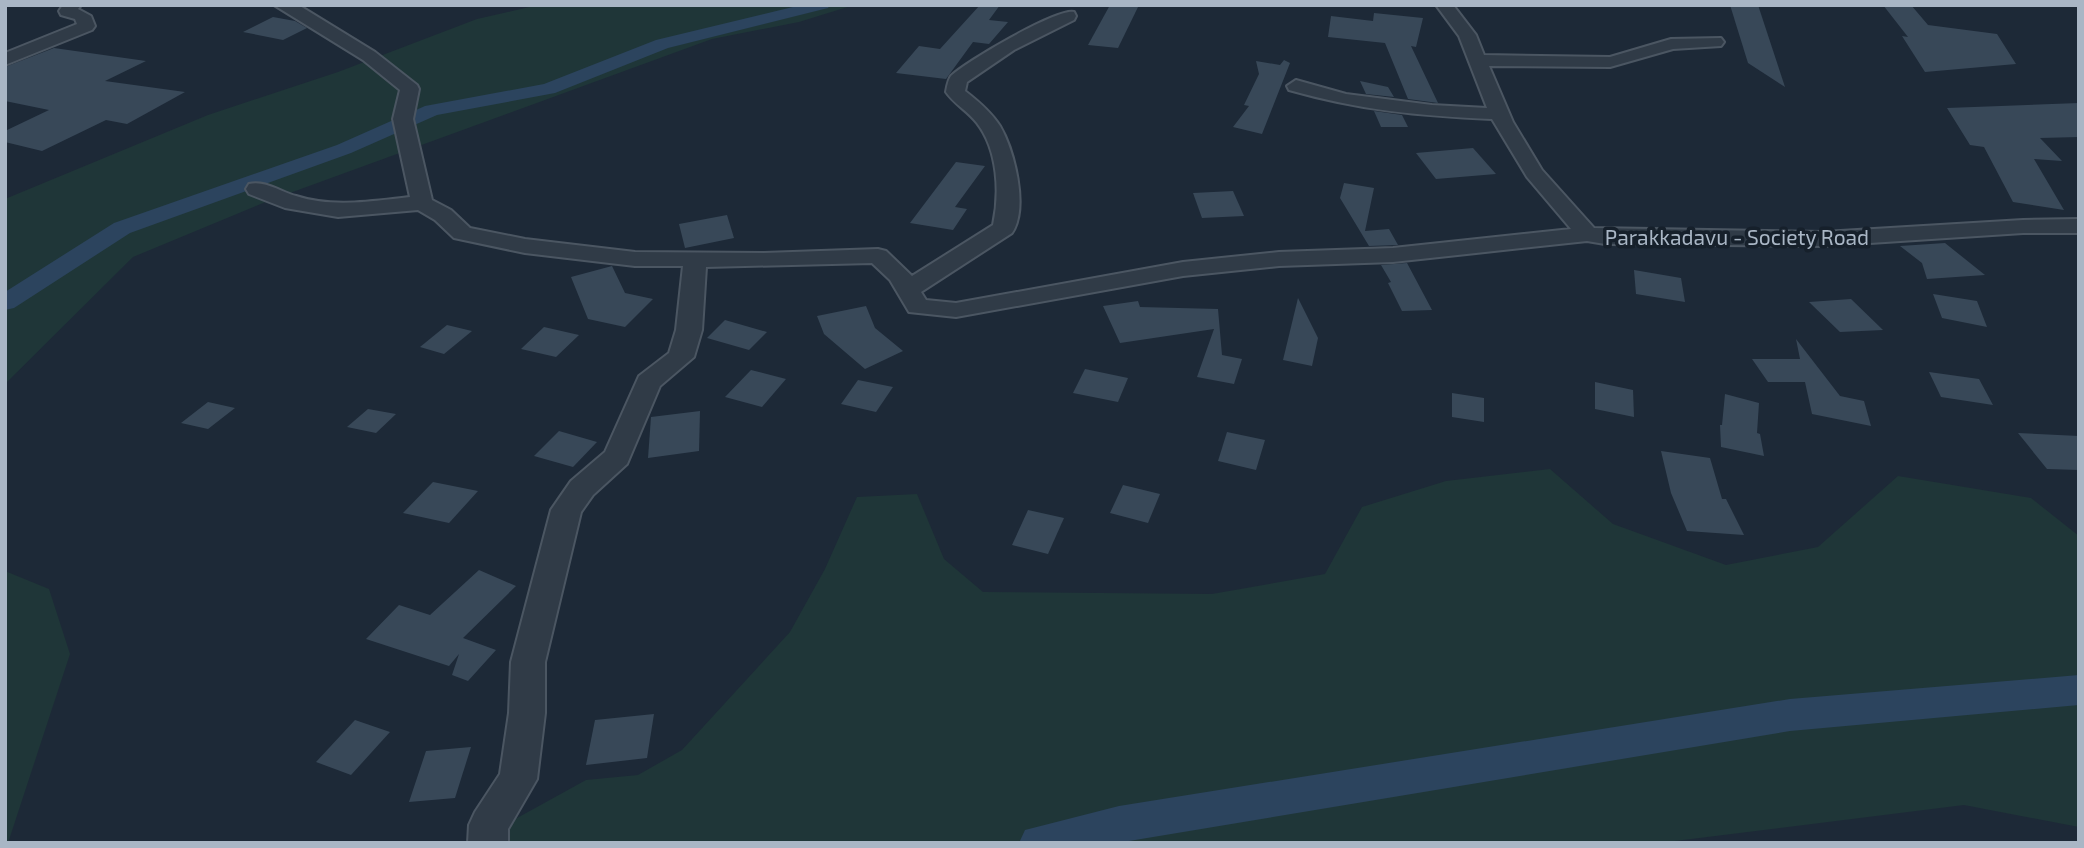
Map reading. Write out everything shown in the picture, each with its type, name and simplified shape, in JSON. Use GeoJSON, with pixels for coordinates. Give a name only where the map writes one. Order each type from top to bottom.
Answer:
{"type":"FeatureCollection","features":[{"type":"Feature","properties":{"kind":"street"},"geometry":{"type":"LineString","coordinates":[[5,60],[86,26],[82,16],[67,11],[73,5]]}},
{"type":"Feature","properties":{"kind":"street"},"geometry":{"type":"LineString","coordinates":[[282,5],[294,9],[369,56],[410,89],[404,122],[422,203]]}},
{"type":"Feature","properties":{"kind":"street","name":"Parakkadavu - Society Road"},"geometry":{"type":"LineString","coordinates":[[1444,5],[1467,35],[1500,114],[1534,173],[1587,234],[1605,237],[1831,239],[2031,225],[2079,226]]}},
{"type":"Feature","properties":{"kind":"street"},"geometry":{"type":"LineString","coordinates":[[908,290],[1004,228],[1009,208],[1007,178],[992,131],[978,112],[955,92],[958,80],[1008,46],[1069,16]]}},
{"type":"Feature","properties":{"kind":"street"},"geometry":{"type":"LineString","coordinates":[[1478,60],[1610,62],[1671,44],[1715,42]]}},
{"type":"Feature","properties":{"kind":"street"},"geometry":{"type":"LineString","coordinates":[[1296,86],[1344,100],[1432,111],[1500,114]]}},
{"type":"Feature","properties":{"kind":"street"},"geometry":{"type":"LineString","coordinates":[[257,189],[293,203],[338,210],[422,203],[443,215],[462,233],[525,246],[635,259],[878,256],[900,276],[918,307],[956,310],[1183,269],[1279,259],[1393,255],[1587,234]]}},
{"type":"Feature","properties":{"kind":"street"},"geometry":{"type":"LineString","coordinates":[[488,843],[489,825],[517,779],[527,713],[528,662],[566,510],[582,488],[617,457],[648,382],[681,357],[689,330],[695,259]]}},
{"type":"Feature","properties":{"kind":"green space"},"geometry":{"type":"Polygon","coordinates":[[[538,5],[854,5],[799,22],[712,39],[268,201],[133,257],[5,384],[5,199],[208,115],[338,72],[477,19],[538,5]]]}},
{"type":"Feature","properties":{"kind":"green space"},"geometry":{"type":"Polygon","coordinates":[[[1550,469],[1613,524],[1726,565],[1818,547],[1898,476],[2031,498],[2079,536],[2079,827],[1964,805],[1659,843],[472,843],[586,780],[638,775],[682,750],[790,632],[825,569],[857,497],[917,494],[944,559],[983,592],[1212,594],[1325,574],[1362,507],[1446,481],[1550,469]]]}},
{"type":"Feature","properties":{"kind":"green space"},"geometry":{"type":"Polygon","coordinates":[[[5,571],[49,589],[70,654],[8,843],[5,843],[5,571]]]}},
{"type":"Feature","properties":{"kind":"building"},"geometry":{"type":"Polygon","coordinates":[[[980,5],[1000,5],[989,20],[1008,22],[989,44],[973,42],[946,79],[896,73],[919,46],[940,49],[980,5]]]}},
{"type":"Feature","properties":{"kind":"building"},"geometry":{"type":"Polygon","coordinates":[[[1110,5],[1139,5],[1118,48],[1088,45],[1110,5]]]}},
{"type":"Feature","properties":{"kind":"building"},"geometry":{"type":"Polygon","coordinates":[[[1730,5],[1758,5],[1785,87],[1748,63],[1730,5]]]}},
{"type":"Feature","properties":{"kind":"building"},"geometry":{"type":"Polygon","coordinates":[[[1883,5],[1911,5],[1928,25],[1997,34],[2016,64],[1925,72],[1902,36],[1908,37],[1883,5]]]}},
{"type":"Feature","properties":{"kind":"building"},"geometry":{"type":"Polygon","coordinates":[[[1374,13],[1423,18],[1416,47],[1411,46],[1438,103],[1408,99],[1385,43],[1328,37],[1331,16],[1373,21],[1374,13]]]}},
{"type":"Feature","properties":{"kind":"building"},"geometry":{"type":"Polygon","coordinates":[[[273,17],[295,21],[307,28],[283,40],[243,32],[273,17]]]}},
{"type":"Feature","properties":{"kind":"building"},"geometry":{"type":"Polygon","coordinates":[[[54,48],[146,61],[105,81],[185,92],[127,124],[106,120],[42,151],[5,142],[5,131],[49,110],[5,101],[5,67],[54,48]]]}},
{"type":"Feature","properties":{"kind":"building"},"geometry":{"type":"Polygon","coordinates":[[[1284,60],[1290,63],[1262,134],[1233,127],[1249,106],[1244,105],[1259,74],[1256,61],[1280,65],[1284,60]]]}},
{"type":"Feature","properties":{"kind":"building"},"geometry":{"type":"Polygon","coordinates":[[[1360,81],[1388,87],[1394,97],[1366,94],[1360,81]]]}},
{"type":"Feature","properties":{"kind":"building"},"geometry":{"type":"Polygon","coordinates":[[[2079,103],[2079,137],[2040,138],[2062,161],[2034,159],[2064,210],[2013,202],[1984,147],[1970,145],[1947,108],[2079,103]]]}},
{"type":"Feature","properties":{"kind":"building"},"geometry":{"type":"Polygon","coordinates":[[[1374,111],[1402,115],[1408,127],[1381,127],[1374,111]]]}},
{"type":"Feature","properties":{"kind":"building"},"geometry":{"type":"Polygon","coordinates":[[[1473,148],[1496,174],[1436,179],[1416,153],[1473,148]]]}},
{"type":"Feature","properties":{"kind":"building"},"geometry":{"type":"Polygon","coordinates":[[[956,162],[985,166],[955,207],[967,209],[953,230],[910,223],[956,162]]]}},
{"type":"Feature","properties":{"kind":"building"},"geometry":{"type":"Polygon","coordinates":[[[1344,183],[1374,188],[1365,231],[1389,229],[1398,245],[1369,246],[1340,198],[1344,183]]]}},
{"type":"Feature","properties":{"kind":"building"},"geometry":{"type":"Polygon","coordinates":[[[1233,191],[1244,216],[1202,218],[1193,193],[1233,191]]]}},
{"type":"Feature","properties":{"kind":"building"},"geometry":{"type":"Polygon","coordinates":[[[727,215],[734,238],[685,248],[679,224],[727,215]]]}},
{"type":"Feature","properties":{"kind":"building"},"geometry":{"type":"Polygon","coordinates":[[[1945,243],[1985,275],[1927,279],[1922,263],[1900,246],[1945,243]]]}},
{"type":"Feature","properties":{"kind":"building"},"geometry":{"type":"Polygon","coordinates":[[[1407,263],[1432,310],[1402,311],[1381,265],[1407,263]]]}},
{"type":"Feature","properties":{"kind":"building"},"geometry":{"type":"Polygon","coordinates":[[[612,266],[625,293],[653,299],[625,327],[588,319],[571,277],[612,266]]]}},
{"type":"Feature","properties":{"kind":"building"},"geometry":{"type":"Polygon","coordinates":[[[1634,270],[1681,278],[1685,302],[1636,294],[1634,270]]]}},
{"type":"Feature","properties":{"kind":"building"},"geometry":{"type":"Polygon","coordinates":[[[1933,294],[1977,301],[1987,327],[1942,318],[1933,294]]]}},
{"type":"Feature","properties":{"kind":"building"},"geometry":{"type":"Polygon","coordinates":[[[1298,298],[1318,338],[1312,366],[1283,360],[1298,298]]]}},
{"type":"Feature","properties":{"kind":"building"},"geometry":{"type":"Polygon","coordinates":[[[1851,299],[1883,330],[1840,332],[1809,302],[1851,299]]]}},
{"type":"Feature","properties":{"kind":"building"},"geometry":{"type":"Polygon","coordinates":[[[1138,301],[1140,307],[1218,309],[1222,355],[1242,359],[1234,384],[1197,377],[1214,329],[1120,343],[1103,306],[1138,301]]]}},
{"type":"Feature","properties":{"kind":"building"},"geometry":{"type":"Polygon","coordinates":[[[866,306],[875,328],[903,351],[865,369],[824,334],[817,316],[866,306]]]}},
{"type":"Feature","properties":{"kind":"building"},"geometry":{"type":"Polygon","coordinates":[[[725,320],[767,332],[749,350],[707,338],[725,320]]]}},
{"type":"Feature","properties":{"kind":"building"},"geometry":{"type":"Polygon","coordinates":[[[447,325],[472,331],[444,354],[420,347],[447,325]]]}},
{"type":"Feature","properties":{"kind":"building"},"geometry":{"type":"Polygon","coordinates":[[[544,327],[579,335],[556,357],[521,349],[544,327]]]}},
{"type":"Feature","properties":{"kind":"building"},"geometry":{"type":"Polygon","coordinates":[[[1796,339],[1840,396],[1864,401],[1871,426],[1812,414],[1805,382],[1768,382],[1752,359],[1800,359],[1796,339]]]}},
{"type":"Feature","properties":{"kind":"building"},"geometry":{"type":"Polygon","coordinates":[[[1085,369],[1128,378],[1118,402],[1073,393],[1085,369]]]}},
{"type":"Feature","properties":{"kind":"building"},"geometry":{"type":"Polygon","coordinates":[[[751,370],[786,379],[762,407],[725,397],[751,370]]]}},
{"type":"Feature","properties":{"kind":"building"},"geometry":{"type":"Polygon","coordinates":[[[1929,372],[1979,379],[1993,405],[1941,397],[1929,372]]]}},
{"type":"Feature","properties":{"kind":"building"},"geometry":{"type":"Polygon","coordinates":[[[858,380],[893,387],[876,412],[841,404],[858,380]]]}},
{"type":"Feature","properties":{"kind":"building"},"geometry":{"type":"Polygon","coordinates":[[[1595,382],[1633,390],[1634,417],[1595,409],[1595,382]]]}},
{"type":"Feature","properties":{"kind":"building"},"geometry":{"type":"Polygon","coordinates":[[[1452,393],[1484,398],[1484,422],[1452,417],[1452,393]]]}},
{"type":"Feature","properties":{"kind":"building"},"geometry":{"type":"Polygon","coordinates":[[[1725,394],[1759,403],[1757,433],[1760,434],[1764,456],[1721,447],[1720,425],[1725,394]]]}},
{"type":"Feature","properties":{"kind":"building"},"geometry":{"type":"Polygon","coordinates":[[[208,402],[235,408],[208,429],[181,423],[208,402]]]}},
{"type":"Feature","properties":{"kind":"building"},"geometry":{"type":"Polygon","coordinates":[[[368,409],[396,414],[376,433],[347,427],[368,409]]]}},
{"type":"Feature","properties":{"kind":"building"},"geometry":{"type":"Polygon","coordinates":[[[700,411],[699,451],[648,458],[651,417],[700,411]]]}},
{"type":"Feature","properties":{"kind":"building"},"geometry":{"type":"Polygon","coordinates":[[[559,431],[597,442],[573,467],[534,456],[559,431]]]}},
{"type":"Feature","properties":{"kind":"building"},"geometry":{"type":"Polygon","coordinates":[[[1227,432],[1265,440],[1256,470],[1218,461],[1227,432]]]}},
{"type":"Feature","properties":{"kind":"building"},"geometry":{"type":"Polygon","coordinates":[[[2018,433],[2079,436],[2079,470],[2047,469],[2018,433]]]}},
{"type":"Feature","properties":{"kind":"building"},"geometry":{"type":"Polygon","coordinates":[[[1661,451],[1710,458],[1722,499],[1726,499],[1744,535],[1687,531],[1671,493],[1661,451]]]}},
{"type":"Feature","properties":{"kind":"building"},"geometry":{"type":"Polygon","coordinates":[[[433,482],[478,491],[449,523],[403,513],[433,482]]]}},
{"type":"Feature","properties":{"kind":"building"},"geometry":{"type":"Polygon","coordinates":[[[1123,485],[1160,494],[1148,523],[1110,513],[1123,485]]]}},
{"type":"Feature","properties":{"kind":"building"},"geometry":{"type":"Polygon","coordinates":[[[1028,510],[1064,518],[1048,554],[1012,545],[1028,510]]]}},
{"type":"Feature","properties":{"kind":"building"},"geometry":{"type":"Polygon","coordinates":[[[479,570],[516,586],[463,638],[496,650],[468,681],[452,675],[459,654],[449,666],[366,639],[399,605],[430,615],[479,570]]]}},
{"type":"Feature","properties":{"kind":"building"},"geometry":{"type":"Polygon","coordinates":[[[654,714],[647,758],[586,765],[595,720],[654,714]]]}},
{"type":"Feature","properties":{"kind":"building"},"geometry":{"type":"Polygon","coordinates":[[[355,720],[390,732],[351,775],[316,762],[355,720]]]}},
{"type":"Feature","properties":{"kind":"building"},"geometry":{"type":"Polygon","coordinates":[[[471,747],[455,798],[409,802],[426,751],[471,747]]]}},
{"type":"Feature","properties":{"kind":"waterway"},"geometry":{"type":"LineString","coordinates":[[5,303],[122,228],[344,149],[432,110],[548,89],[662,44],[822,5]]}},
{"type":"Feature","properties":{"kind":"waterway"},"geometry":{"type":"LineString","coordinates":[[1039,843],[1119,824],[1790,715],[2079,690]]}}]}
